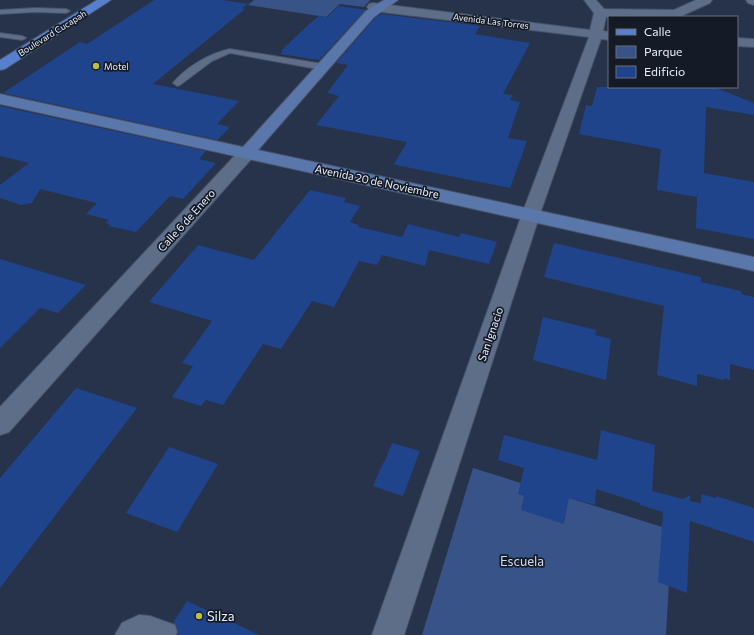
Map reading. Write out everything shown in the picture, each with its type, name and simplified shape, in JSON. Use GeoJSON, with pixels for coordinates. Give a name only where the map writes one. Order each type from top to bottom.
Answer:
{"type":"FeatureCollection","features":[{"type":"Feature","properties":{"kind":"main road","name":"Boulevard Cucapah"},"geometry":{"type":"LineString","coordinates":[[5,47],[83,0]]}},
{"type":"Feature","properties":{"kind":"main road","name":"Boulevard Cucapah"},"geometry":{"type":"LineString","coordinates":[[0,66],[105,0]]}},
{"type":"Feature","properties":{"kind":"main road","name":"Calle 6 de Enero"},"geometry":{"type":"LineString","coordinates":[[247,153],[376,7],[392,0]]}},
{"type":"Feature","properties":{"kind":"main road","name":"Avenida 20 de Noviembre"},"geometry":{"type":"LineString","coordinates":[[0,99],[754,264]]}},
{"type":"Feature","properties":{"kind":"street"},"geometry":{"type":"LineString","coordinates":[[590,0],[600,13],[677,16],[706,0]]}},
{"type":"Feature","properties":{"kind":"street","name":"Avenida Las Torres"},"geometry":{"type":"LineString","coordinates":[[376,7],[602,35]]}},
{"type":"Feature","properties":{"kind":"street","name":"San Ignacio"},"geometry":{"type":"LineString","coordinates":[[388,635],[531,214],[602,35],[600,13]]}},
{"type":"Feature","properties":{"kind":"street"},"geometry":{"type":"LineString","coordinates":[[738,42],[754,43]]}},
{"type":"Feature","properties":{"kind":"street","name":"Calle 6 de Enero"},"geometry":{"type":"LineString","coordinates":[[0,424],[247,153]]}},
{"type":"Feature","properties":{"kind":"lane"},"geometry":{"type":"LineString","coordinates":[[30,11],[40,4]]}},
{"type":"Feature","properties":{"kind":"lane"},"geometry":{"type":"LineString","coordinates":[[0,12],[66,11]]}},
{"type":"Feature","properties":{"kind":"lane"},"geometry":{"type":"LineString","coordinates":[[0,35],[22,38]]}},
{"type":"Feature","properties":{"kind":"lane"},"geometry":{"type":"LineString","coordinates":[[177,83],[208,59],[222,52],[323,67]]}},
{"type":"Feature","properties":{"kind":"lane"},"geometry":{"type":"LineString","coordinates":[[124,635],[126,631],[136,624],[143,624],[168,632]]}},
{"type":"Feature","properties":{"kind":"green space"},"geometry":{"type":"Polygon","coordinates":[[[254,0],[370,0],[364,7],[340,4],[326,17],[248,5],[254,0]]]}},
{"type":"Feature","properties":{"kind":"green space","name":"Escuela"},"geometry":{"type":"Polygon","coordinates":[[[473,468],[672,530],[666,635],[422,635],[473,468]]]}},
{"type":"Feature","properties":{"kind":"building"},"geometry":{"type":"Polygon","coordinates":[[[154,0],[223,0],[248,4],[242,8],[245,9],[153,84],[239,101],[217,124],[230,127],[217,140],[3,93],[80,42],[87,44],[154,0]]]}},
{"type":"Feature","properties":{"kind":"building"},"geometry":{"type":"Polygon","coordinates":[[[339,6],[366,10],[319,60],[280,54],[283,51],[281,51],[309,24],[319,16],[327,17],[339,6]]]}},
{"type":"Feature","properties":{"kind":"building"},"geometry":{"type":"Polygon","coordinates":[[[381,14],[480,26],[475,34],[530,43],[503,94],[513,95],[510,100],[520,102],[508,138],[527,141],[510,188],[396,165],[394,164],[407,142],[316,125],[339,96],[327,93],[348,65],[336,63],[375,18],[381,14]]]}},
{"type":"Feature","properties":{"kind":"building"},"geometry":{"type":"Polygon","coordinates":[[[597,87],[716,88],[754,103],[754,115],[706,107],[704,173],[754,182],[754,239],[696,228],[697,197],[657,190],[661,149],[579,134],[586,105],[592,106],[597,87]]]}},
{"type":"Feature","properties":{"kind":"building"},"geometry":{"type":"Polygon","coordinates":[[[0,106],[206,151],[199,159],[216,163],[183,199],[170,196],[136,232],[109,226],[110,224],[105,223],[109,220],[86,214],[97,203],[40,189],[32,203],[21,205],[0,198],[0,185],[29,163],[0,156],[0,106]]]}},
{"type":"Feature","properties":{"kind":"building"},"geometry":{"type":"Polygon","coordinates":[[[310,190],[346,198],[344,202],[360,206],[350,222],[359,225],[358,227],[402,237],[408,224],[459,237],[461,233],[497,242],[489,264],[429,250],[425,266],[382,255],[377,265],[359,261],[334,307],[312,301],[281,349],[263,344],[223,405],[206,400],[201,406],[172,397],[193,366],[182,363],[212,321],[149,302],[198,245],[254,260],[310,190]]]}},
{"type":"Feature","properties":{"kind":"building"},"geometry":{"type":"Polygon","coordinates":[[[554,243],[701,277],[701,282],[741,291],[741,294],[754,297],[754,370],[730,364],[730,380],[697,374],[697,386],[657,375],[664,306],[544,277],[554,243]]]}},
{"type":"Feature","properties":{"kind":"building"},"geometry":{"type":"Polygon","coordinates":[[[0,259],[86,285],[58,313],[40,308],[0,348],[0,259]]]}},
{"type":"Feature","properties":{"kind":"building"},"geometry":{"type":"Polygon","coordinates":[[[543,317],[596,330],[595,335],[611,339],[606,380],[533,360],[543,317]]]}},
{"type":"Feature","properties":{"kind":"building"},"geometry":{"type":"Polygon","coordinates":[[[76,388],[137,408],[0,588],[0,478],[76,388]]]}},
{"type":"Feature","properties":{"kind":"building"},"geometry":{"type":"Polygon","coordinates":[[[601,430],[655,445],[652,491],[683,499],[690,495],[690,501],[701,503],[701,494],[716,498],[716,496],[754,508],[754,542],[690,521],[687,593],[658,582],[663,512],[596,489],[595,505],[569,498],[564,524],[521,510],[524,496],[518,494],[524,468],[498,460],[504,435],[597,460],[601,430]]]}},
{"type":"Feature","properties":{"kind":"building"},"geometry":{"type":"Polygon","coordinates":[[[392,443],[420,451],[403,496],[373,486],[392,443]]]}},
{"type":"Feature","properties":{"kind":"building"},"geometry":{"type":"Polygon","coordinates":[[[169,447],[218,464],[177,532],[126,513],[169,447]]]}},
{"type":"Feature","properties":{"kind":"building","name":"Silza"},"geometry":{"type":"Polygon","coordinates":[[[187,601],[260,635],[178,635],[176,625],[173,623],[187,601]]]}},
{"type":"Feature","properties":{"kind":"place","name":"Motel"},"geometry":{"type":"Point","coordinates":[96,66]}},
{"type":"Feature","properties":{"kind":"place","name":"Silza"},"geometry":{"type":"Point","coordinates":[199,616]}}]}
